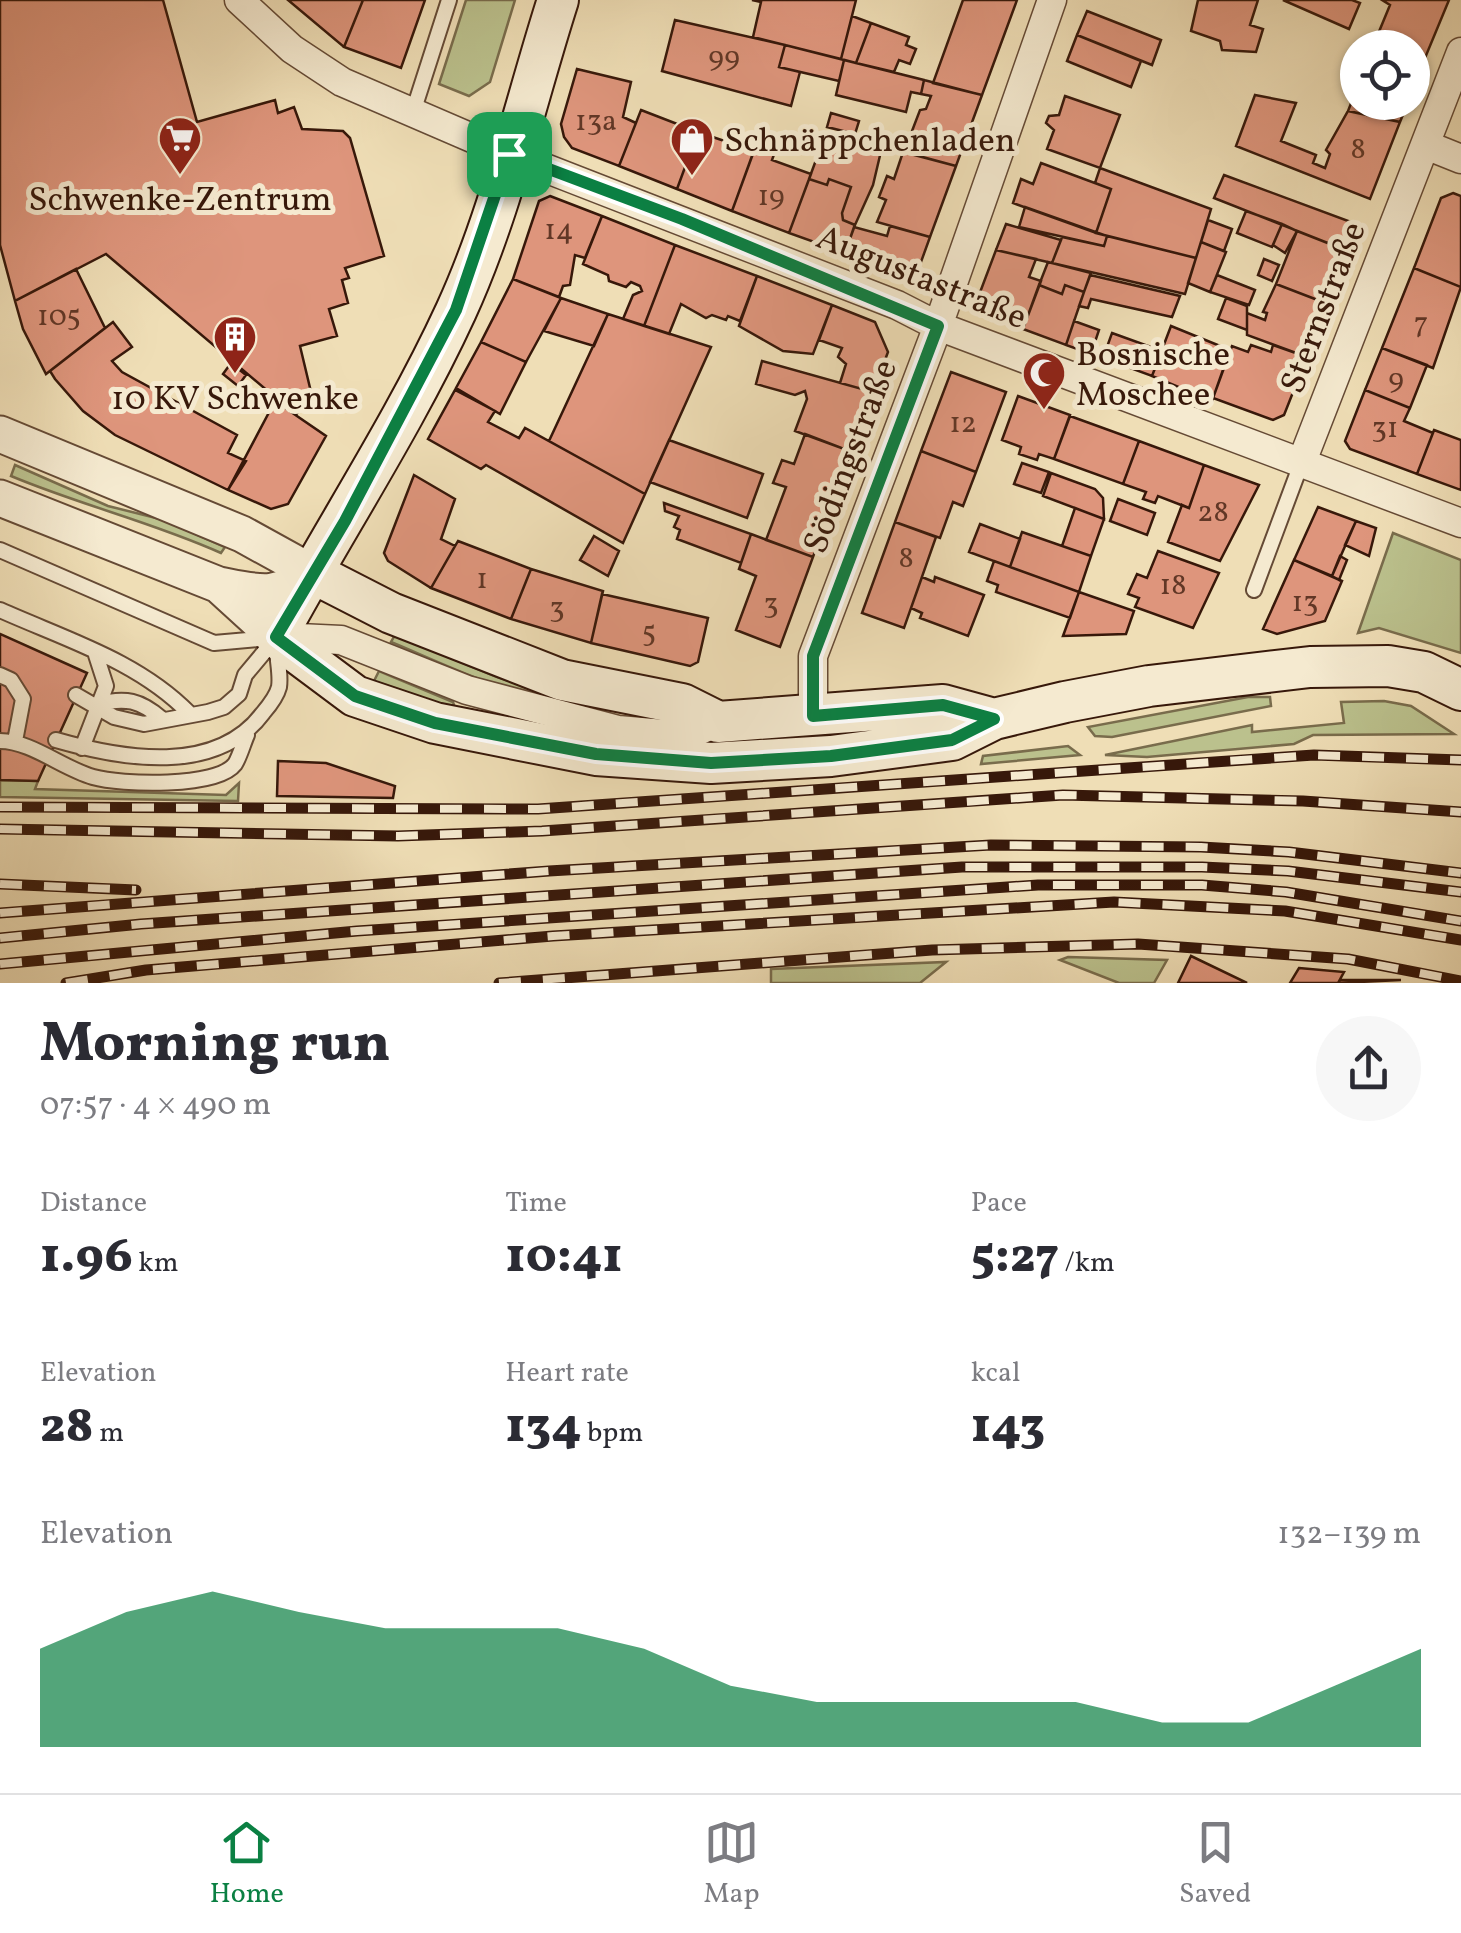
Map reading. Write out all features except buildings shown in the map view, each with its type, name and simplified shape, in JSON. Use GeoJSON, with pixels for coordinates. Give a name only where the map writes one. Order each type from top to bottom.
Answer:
{"type":"FeatureCollection","features":[{"type":"Feature","properties":{"kind":"main road"},"geometry":{"type":"LineString","coordinates":[[558,0],[456,310],[345,521],[311,572],[276,637],[355,696],[435,723],[596,754],[711,763],[831,756],[952,740],[994,719],[1149,686],[1310,668],[1388,666],[1424,672],[1461,690]]}},
{"type":"Feature","properties":{"kind":"main road"},"geometry":{"type":"LineString","coordinates":[[311,572],[391,613],[562,680],[682,704],[718,722],[943,705],[994,719]]}},
{"type":"Feature","properties":{"kind":"street","name":"Augustastraße"},"geometry":{"type":"LineString","coordinates":[[240,0],[318,68],[509,154],[879,298],[938,326],[1461,523]]}},
{"type":"Feature","properties":{"kind":"street","name":"Södingstraße"},"geometry":{"type":"LineString","coordinates":[[813,716],[813,656],[938,326],[1052,0]]}},
{"type":"Feature","properties":{"kind":"street","name":"Sternstraße"},"geometry":{"type":"LineString","coordinates":[[1301,464],[1461,52]]}},
{"type":"Feature","properties":{"kind":"street"},"geometry":{"type":"LineString","coordinates":[[1426,145],[1461,159]]}},
{"type":"Feature","properties":{"kind":"street"},"geometry":{"type":"LineString","coordinates":[[0,434],[242,534],[311,572],[286,591],[255,592],[219,585],[0,498]]}},
{"type":"Feature","properties":{"kind":"street"},"geometry":{"type":"LineString","coordinates":[[219,585],[276,637],[340,640],[467,690],[618,730],[687,736],[718,722]]}},
{"type":"Feature","properties":{"kind":"lane"},"geometry":{"type":"LineString","coordinates":[[413,112],[448,0]]}},
{"type":"Feature","properties":{"kind":"lane","name":"Sternstraße"},"geometry":{"type":"LineString","coordinates":[[1254,590],[1301,464]]}},
{"type":"Feature","properties":{"kind":"lane"},"geometry":{"type":"LineString","coordinates":[[0,550],[214,643],[276,637]]}},
{"type":"Feature","properties":{"kind":"lane"},"geometry":{"type":"LineString","coordinates":[[0,610],[96,654],[120,660],[162,685],[189,714]]}},
{"type":"Feature","properties":{"kind":"lane"},"geometry":{"type":"LineString","coordinates":[[76,695],[98,704],[114,717],[144,724],[224,707],[238,694],[245,675],[276,637]]}},
{"type":"Feature","properties":{"kind":"lane"},"geometry":{"type":"LineString","coordinates":[[0,676],[12,680],[24,699],[8,741],[97,778],[212,780],[234,766],[247,735],[279,688],[276,637]]}},
{"type":"Feature","properties":{"kind":"lane"},"geometry":{"type":"LineString","coordinates":[[82,748],[106,674],[96,654]]}},
{"type":"Feature","properties":{"kind":"lane"},"geometry":{"type":"LineString","coordinates":[[56,740],[82,748],[172,757],[206,752],[247,735]]}},
{"type":"Feature","properties":{"kind":"green space"},"geometry":{"type":"Polygon","coordinates":[[[466,0],[515,0],[490,82],[469,96],[439,84],[466,0]]]}},
{"type":"Feature","properties":{"kind":"green space"},"geometry":{"type":"Polygon","coordinates":[[[15,465],[108,506],[164,520],[225,547],[221,553],[11,476],[15,465]]]}},
{"type":"Feature","properties":{"kind":"green space"},"geometry":{"type":"Polygon","coordinates":[[[1393,533],[1461,560],[1461,653],[1379,628],[1358,633],[1393,533]]]}},
{"type":"Feature","properties":{"kind":"green space"},"geometry":{"type":"Polygon","coordinates":[[[395,635],[497,677],[586,705],[537,698],[487,682],[391,642],[395,635]]]}},
{"type":"Feature","properties":{"kind":"green space"},"geometry":{"type":"Polygon","coordinates":[[[379,671],[454,705],[451,708],[373,683],[379,671]]]}},
{"type":"Feature","properties":{"kind":"green space"},"geometry":{"type":"Polygon","coordinates":[[[1248,697],[1270,697],[1271,706],[1112,737],[1095,736],[1088,727],[1248,697]]]}},
{"type":"Feature","properties":{"kind":"green space"},"geometry":{"type":"Polygon","coordinates":[[[1384,701],[1411,706],[1454,734],[1313,735],[1294,744],[1147,757],[1105,755],[1252,725],[1252,732],[1344,723],[1341,702],[1384,701]]]}},
{"type":"Feature","properties":{"kind":"green space"},"geometry":{"type":"Polygon","coordinates":[[[1068,746],[1080,755],[981,764],[983,756],[1068,746]]]}},
{"type":"Feature","properties":{"kind":"green space"},"geometry":{"type":"Polygon","coordinates":[[[0,780],[38,781],[35,789],[226,795],[239,783],[238,801],[0,797],[0,780]]]}},
{"type":"Feature","properties":{"kind":"green space"},"geometry":{"type":"Polygon","coordinates":[[[1060,960],[1167,960],[1154,983],[1119,983],[1060,960]]]}},
{"type":"Feature","properties":{"kind":"green space"},"geometry":{"type":"Polygon","coordinates":[[[946,962],[920,983],[771,983],[771,969],[946,962]]]}},
{"type":"Feature","properties":{"kind":"railway"},"geometry":{"type":"LineString","coordinates":[[0,807],[538,809],[1314,755],[1461,760]]}},
{"type":"Feature","properties":{"kind":"railway"},"geometry":{"type":"LineString","coordinates":[[0,829],[398,836],[542,831],[1063,795],[1303,801],[1461,812]]}},
{"type":"Feature","properties":{"kind":"railway"},"geometry":{"type":"LineString","coordinates":[[0,913],[549,871],[991,845],[1289,852],[1461,873]]}},
{"type":"Feature","properties":{"kind":"railway"},"geometry":{"type":"LineString","coordinates":[[0,938],[141,924],[962,867],[1288,871],[1461,892]]}},
{"type":"Feature","properties":{"kind":"railway"},"geometry":{"type":"LineString","coordinates":[[0,884],[136,890]]}},
{"type":"Feature","properties":{"kind":"railway"},"geometry":{"type":"LineString","coordinates":[[0,964],[357,931],[1038,885],[1202,885],[1286,892],[1461,921]]}},
{"type":"Feature","properties":{"kind":"railway"},"geometry":{"type":"LineString","coordinates":[[66,983],[146,970],[553,936],[1114,902],[1285,911],[1461,940]]}},
{"type":"Feature","properties":{"kind":"railway"},"geometry":{"type":"LineString","coordinates":[[499,983],[932,950],[1138,944],[1348,959],[1461,981]]}},
{"type":"Feature","properties":{"kind":"place","name":"Schwenke-Zentrum"},"geometry":{"type":"Point","coordinates":[180,176]}},
{"type":"Feature","properties":{"kind":"place","name":"Schnäppchenladen"},"geometry":{"type":"Point","coordinates":[692,177]}},
{"type":"Feature","properties":{"kind":"place","name":"10 KV Schwenke"},"geometry":{"type":"Point","coordinates":[235,375]}},
{"type":"Feature","properties":{"kind":"place","name":"Bosnische Moschee"},"geometry":{"type":"Point","coordinates":[1044,411]}},
{"type":"Feature","properties":{"kind":"route"},"geometry":{"type":"LineString","coordinates":[[509,154],[897,305],[938,326],[813,656],[813,716],[943,705],[994,719],[952,740],[831,756],[711,763],[596,754],[435,723],[355,696],[276,637],[311,572],[345,521],[456,310],[490,220],[509,154]]}}]}
